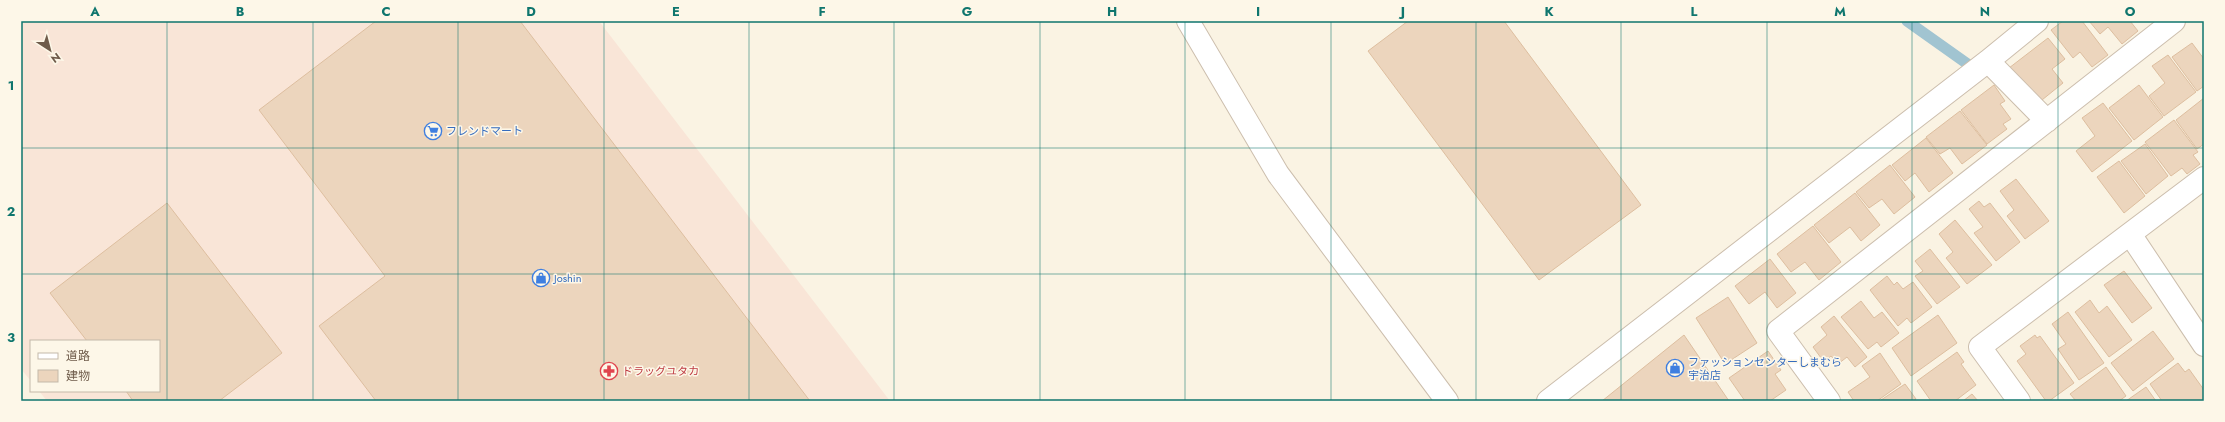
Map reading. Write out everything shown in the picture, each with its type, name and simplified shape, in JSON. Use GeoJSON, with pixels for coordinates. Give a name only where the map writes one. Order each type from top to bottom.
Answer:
{"type":"FeatureCollection","features":[{"type":"Feature","properties":{"kind":"street"},"geometry":{"type":"LineString","coordinates":[[1188,21],[1278,174],[1446,401]]}},
{"type":"Feature","properties":{"kind":"street"},"geometry":{"type":"LineString","coordinates":[[1548,401],[1988,61],[2037,21]]}},
{"type":"Feature","properties":{"kind":"street"},"geometry":{"type":"LineString","coordinates":[[1829,401],[1778,331],[2174,21]]}},
{"type":"Feature","properties":{"kind":"street"},"geometry":{"type":"LineString","coordinates":[[1988,61],[2046,121]]}},
{"type":"Feature","properties":{"kind":"street"},"geometry":{"type":"LineString","coordinates":[[2019,401],[1980,348],[2204,178]]}},
{"type":"Feature","properties":{"kind":"street"},"geometry":{"type":"LineString","coordinates":[[2130,234],[2204,345]]}},
{"type":"Feature","properties":{"kind":"shaded area"},"geometry":{"type":"Polygon","coordinates":[[[21,21],[599,21],[890,401],[47,401],[40,392],[160,392],[160,340],[30,340],[30,380],[21,369],[21,21]]]}},
{"type":"Feature","properties":{"kind":"building"},"geometry":{"type":"Polygon","coordinates":[[[376,21],[520,21],[810,401],[376,401],[319,326],[385,276],[259,110],[376,21]]]}},
{"type":"Feature","properties":{"kind":"building"},"geometry":{"type":"Polygon","coordinates":[[[1408,21],[1504,21],[1641,205],[1539,280],[1368,51],[1408,21]]]}},
{"type":"Feature","properties":{"kind":"building"},"geometry":{"type":"Polygon","coordinates":[[[2063,21],[2082,21],[2108,55],[2092,67],[2080,52],[2073,58],[2051,30],[2063,21]]]}},
{"type":"Feature","properties":{"kind":"building"},"geometry":{"type":"Polygon","coordinates":[[[2089,21],[2130,21],[2138,31],[2122,44],[2108,27],[2100,34],[2089,21]]]}},
{"type":"Feature","properties":{"kind":"building"},"geometry":{"type":"Polygon","coordinates":[[[2048,38],[2065,59],[2052,69],[2063,83],[2037,104],[2009,68],[2048,38]]]}},
{"type":"Feature","properties":{"kind":"building"},"geometry":{"type":"Polygon","coordinates":[[[2192,43],[2204,59],[2204,86],[2197,91],[2172,57],[2192,43]]]}},
{"type":"Feature","properties":{"kind":"building"},"geometry":{"type":"Polygon","coordinates":[[[2168,55],[2196,92],[2164,116],[2149,96],[2165,83],[2152,66],[2168,55]]]}},
{"type":"Feature","properties":{"kind":"building"},"geometry":{"type":"Polygon","coordinates":[[[1994,85],[2005,101],[2000,104],[2011,119],[2003,124],[2007,129],[1987,144],[1961,110],[1994,85]]]}},
{"type":"Feature","properties":{"kind":"building"},"geometry":{"type":"Polygon","coordinates":[[[2139,85],[2163,117],[2134,140],[2109,108],[2139,85]]]}},
{"type":"Feature","properties":{"kind":"building"},"geometry":{"type":"Polygon","coordinates":[[[2204,98],[2204,144],[2197,149],[2176,120],[2204,98]]]}},
{"type":"Feature","properties":{"kind":"building"},"geometry":{"type":"Polygon","coordinates":[[[2103,103],[2132,141],[2092,172],[2076,151],[2095,136],[2082,118],[2103,103]]]}},
{"type":"Feature","properties":{"kind":"building"},"geometry":{"type":"Polygon","coordinates":[[[1960,111],[1987,145],[1962,164],[1950,148],[1940,154],[1926,137],[1960,111]]]}},
{"type":"Feature","properties":{"kind":"building"},"geometry":{"type":"Polygon","coordinates":[[[2174,120],[2198,152],[2193,155],[2200,164],[2187,174],[2182,168],[2171,176],[2145,142],[2174,120]]]}},
{"type":"Feature","properties":{"kind":"building"},"geometry":{"type":"Polygon","coordinates":[[[1926,138],[1953,173],[1929,192],[1915,173],[1905,181],[1892,165],[1926,138]]]}},
{"type":"Feature","properties":{"kind":"building"},"geometry":{"type":"Polygon","coordinates":[[[2145,144],[2168,176],[2146,194],[2121,161],[2145,144]]]}},
{"type":"Feature","properties":{"kind":"building"},"geometry":{"type":"Polygon","coordinates":[[[2119,161],[2145,196],[2124,213],[2097,177],[2119,161]]]}},
{"type":"Feature","properties":{"kind":"building"},"geometry":{"type":"Polygon","coordinates":[[[1890,165],[1915,197],[1894,214],[1882,199],[1869,208],[1856,192],[1890,165]]]}},
{"type":"Feature","properties":{"kind":"building"},"geometry":{"type":"Polygon","coordinates":[[[2016,179],[2049,221],[2025,239],[2007,216],[2014,210],[2000,191],[2016,179]]]}},
{"type":"Feature","properties":{"kind":"building"},"geometry":{"type":"Polygon","coordinates":[[[1855,193],[1880,225],[1861,241],[1850,227],[1829,243],[1814,225],[1855,193]]]}},
{"type":"Feature","properties":{"kind":"building"},"geometry":{"type":"Polygon","coordinates":[[[1979,201],[1984,207],[1990,203],[2020,242],[1996,261],[1974,233],[1983,227],[1969,209],[1979,201]]]}},
{"type":"Feature","properties":{"kind":"building"},"geometry":{"type":"Polygon","coordinates":[[[167,203],[282,353],[219,401],[133,401],[127,392],[160,392],[160,340],[86,340],[50,293],[167,203]]]}},
{"type":"Feature","properties":{"kind":"building"},"geometry":{"type":"Polygon","coordinates":[[[1955,220],[1992,265],[1967,284],[1946,258],[1953,252],[1939,234],[1955,220]]]}},
{"type":"Feature","properties":{"kind":"building"},"geometry":{"type":"Polygon","coordinates":[[[1813,226],[1841,262],[1819,280],[1805,262],[1791,272],[1777,254],[1813,226]]]}},
{"type":"Feature","properties":{"kind":"building"},"geometry":{"type":"Polygon","coordinates":[[[1930,249],[1960,287],[1937,304],[1915,276],[1923,271],[1915,261],[1930,249]]]}},
{"type":"Feature","properties":{"kind":"building"},"geometry":{"type":"Polygon","coordinates":[[[1770,259],[1796,293],[1777,308],[1765,292],[1749,304],[1735,286],[1770,259]]]}},
{"type":"Feature","properties":{"kind":"building"},"geometry":{"type":"Polygon","coordinates":[[[2124,271],[2152,308],[2132,323],[2104,285],[2124,271]]]}},
{"type":"Feature","properties":{"kind":"building"},"geometry":{"type":"Polygon","coordinates":[[[1887,276],[1894,285],[1897,282],[1903,289],[1913,282],[1932,307],[1911,323],[1907,318],[1898,326],[1870,290],[1887,276]]]}},
{"type":"Feature","properties":{"kind":"building"},"geometry":{"type":"Polygon","coordinates":[[[1728,297],[1757,343],[1725,364],[1696,318],[1728,297]]]}},
{"type":"Feature","properties":{"kind":"building"},"geometry":{"type":"Polygon","coordinates":[[[2090,300],[2099,313],[2107,306],[2132,340],[2109,357],[2075,312],[2090,300]]]}},
{"type":"Feature","properties":{"kind":"building"},"geometry":{"type":"Polygon","coordinates":[[[1861,301],[1874,318],[1882,312],[1899,333],[1881,347],[1877,342],[1868,349],[1841,317],[1861,301]]]}},
{"type":"Feature","properties":{"kind":"building"},"geometry":{"type":"Polygon","coordinates":[[[2068,312],[2104,363],[2079,380],[2058,349],[2066,344],[2052,324],[2068,312]]]}},
{"type":"Feature","properties":{"kind":"building"},"geometry":{"type":"Polygon","coordinates":[[[1938,315],[1957,343],[1911,376],[1892,348],[1938,315]]]}},
{"type":"Feature","properties":{"kind":"building"},"geometry":{"type":"Polygon","coordinates":[[[1834,316],[1867,357],[1855,367],[1847,357],[1838,364],[1831,356],[1824,362],[1813,347],[1827,335],[1821,327],[1834,316]]]}},
{"type":"Feature","properties":{"kind":"building"},"geometry":{"type":"Polygon","coordinates":[[[2153,331],[2174,359],[2133,391],[2111,363],[2153,331]]]}},
{"type":"Feature","properties":{"kind":"building","name":"ファッションセンターしまむら 宇治店"},"geometry":{"type":"Polygon","coordinates":[[[1684,335],[1729,401],[1602,401],[1684,335]]]}},
{"type":"Feature","properties":{"kind":"building"},"geometry":{"type":"Polygon","coordinates":[[[2035,335],[2037,338],[2040,336],[2074,383],[2049,401],[2046,401],[2017,361],[2026,354],[2020,346],[2035,335]]]}},
{"type":"Feature","properties":{"kind":"building"},"geometry":{"type":"Polygon","coordinates":[[[1768,351],[1781,370],[1775,374],[1786,390],[1770,401],[1745,401],[1729,378],[1768,351]]]}},
{"type":"Feature","properties":{"kind":"building"},"geometry":{"type":"Polygon","coordinates":[[[1957,352],[1964,362],[1961,364],[1976,385],[1955,401],[1931,401],[1917,381],[1957,352]]]}},
{"type":"Feature","properties":{"kind":"building"},"geometry":{"type":"Polygon","coordinates":[[[1880,353],[1901,384],[1877,401],[1854,401],[1848,392],[1870,377],[1862,366],[1880,353]]]}},
{"type":"Feature","properties":{"kind":"building"},"geometry":{"type":"Polygon","coordinates":[[[2178,363],[2185,372],[2189,369],[2204,390],[2204,401],[2162,401],[2150,384],[2178,363]]]}},
{"type":"Feature","properties":{"kind":"building"},"geometry":{"type":"Polygon","coordinates":[[[2106,367],[2126,396],[2119,401],[2076,401],[2070,394],[2106,367]]]}},
{"type":"Feature","properties":{"kind":"building"},"geometry":{"type":"Polygon","coordinates":[[[1905,384],[1916,399],[1913,401],[1881,400],[1905,384]]]}},
{"type":"Feature","properties":{"kind":"building"},"geometry":{"type":"Polygon","coordinates":[[[2146,387],[2156,401],[2126,401],[2146,387]]]}},
{"type":"Feature","properties":{"kind":"building"},"geometry":{"type":"Polygon","coordinates":[[[1972,394],[1978,401],[1963,401],[1972,394]]]}},
{"type":"Feature","properties":{"kind":"waterway"},"geometry":{"type":"LineString","coordinates":[[1907,21],[1969,65]]}},
{"type":"Feature","properties":{"kind":"place","name":"フレンドマート"},"geometry":{"type":"Point","coordinates":[433,131]}},
{"type":"Feature","properties":{"kind":"place","name":"Joshin"},"geometry":{"type":"Point","coordinates":[541,278]}},
{"type":"Feature","properties":{"kind":"place","name":"ファッションセンターしまむら 宇治店"},"geometry":{"type":"Point","coordinates":[1675,368]}},
{"type":"Feature","properties":{"kind":"place","name":"ドラッグユタカ"},"geometry":{"type":"Point","coordinates":[609,371]}}]}
